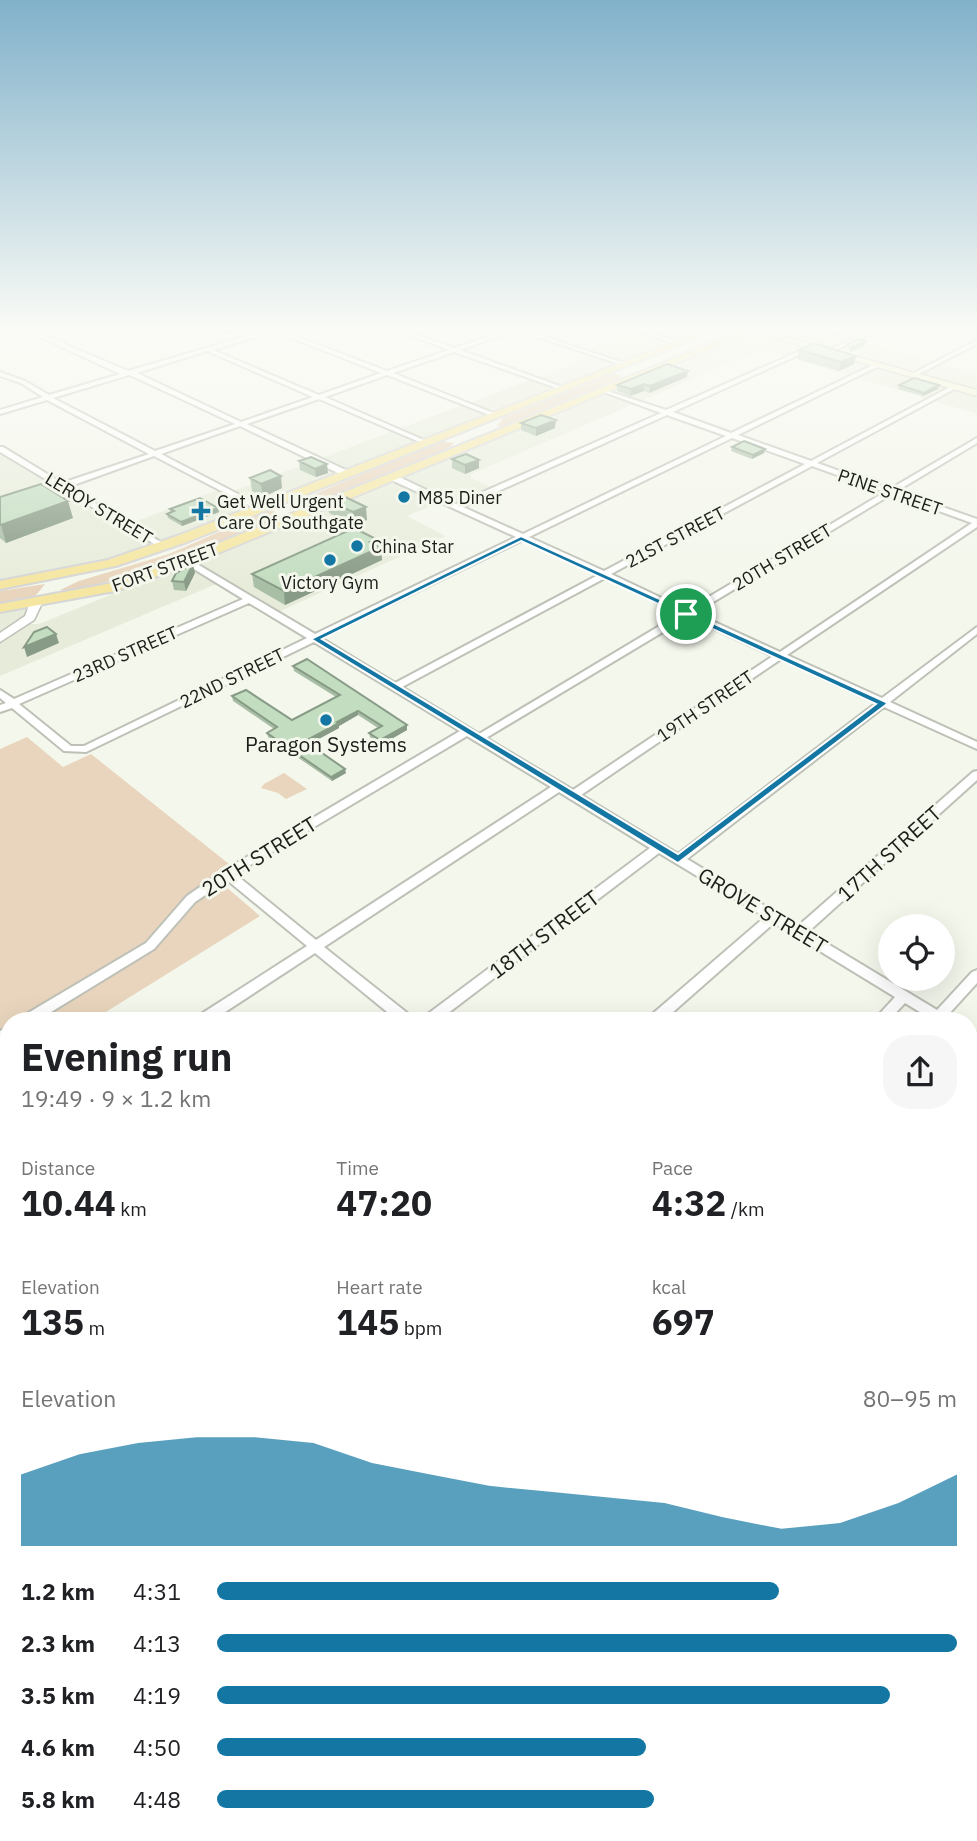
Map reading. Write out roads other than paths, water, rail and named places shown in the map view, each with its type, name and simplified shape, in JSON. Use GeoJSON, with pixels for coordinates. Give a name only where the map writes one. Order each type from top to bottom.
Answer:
{"type":"FeatureCollection","features":[{"type":"Feature","properties":{"kind":"main road","name":"FORT STREET"},"geometry":{"type":"LineString","coordinates":[[0,585],[67,574],[161,546],[492,416]]}},
{"type":"Feature","properties":{"kind":"main road"},"geometry":{"type":"LineString","coordinates":[[506,430],[490,428],[488,424],[507,416]]}},
{"type":"Feature","properties":{"kind":"main road","name":"FORT STREET"},"geometry":{"type":"LineString","coordinates":[[0,608],[110,588],[187,561],[542,416]]}},
{"type":"Feature","properties":{"kind":"main road"},"geometry":{"type":"LineString","coordinates":[[367,488],[384,477],[463,442],[454,437],[429,440]]}},
{"type":"Feature","properties":{"kind":"main road"},"geometry":{"type":"LineString","coordinates":[[300,516],[286,515],[277,510],[282,505],[356,475],[384,458]]}},
{"type":"Feature","properties":{"kind":"main road"},"geometry":{"type":"LineString","coordinates":[[36,603],[55,582],[67,574]]}},
{"type":"Feature","properties":{"kind":"main road"},"geometry":{"type":"LineString","coordinates":[[30,618],[66,597]]}},
{"type":"Feature","properties":{"kind":"street"},"geometry":{"type":"LineString","coordinates":[[83,416],[257,508]]}},
{"type":"Feature","properties":{"kind":"street"},"geometry":{"type":"LineString","coordinates":[[221,416],[345,473]]}},
{"type":"Feature","properties":{"kind":"street"},"geometry":{"type":"LineString","coordinates":[[62,486],[263,416]]}},
{"type":"Feature","properties":{"kind":"street"},"geometry":{"type":"LineString","coordinates":[[367,416],[429,440]]}},
{"type":"Feature","properties":{"kind":"street"},"geometry":{"type":"LineString","coordinates":[[456,507],[658,416]]}},
{"type":"Feature","properties":{"kind":"street","name":"PINE STREET"},"geometry":{"type":"LineString","coordinates":[[678,416],[977,522]]}},
{"type":"Feature","properties":{"kind":"street","name":"22ND STREET"},"geometry":{"type":"LineString","coordinates":[[12,703],[68,749],[77,751],[315,639],[771,416]]}},
{"type":"Feature","properties":{"kind":"street","name":"21ST STREET"},"geometry":{"type":"LineString","coordinates":[[395,687],[900,416]]}},
{"type":"Feature","properties":{"kind":"street","name":"20TH STREET"},"geometry":{"type":"LineString","coordinates":[[479,738],[977,440]]}},
{"type":"Feature","properties":{"kind":"street","name":"LEROY STREET"},"geometry":{"type":"LineString","coordinates":[[0,449],[161,546]]}},
{"type":"Feature","properties":{"kind":"street"},"geometry":{"type":"LineString","coordinates":[[391,477],[977,746]]}},
{"type":"Feature","properties":{"kind":"street","name":"19TH STREET"},"geometry":{"type":"LineString","coordinates":[[573,795],[977,522]]}},
{"type":"Feature","properties":{"kind":"street","name":"GROVE STREET"},"geometry":{"type":"LineString","coordinates":[[187,561],[929,1012]]}},
{"type":"Feature","properties":{"kind":"street","name":"23RD STREET"},"geometry":{"type":"LineString","coordinates":[[0,709],[250,599]]}},
{"type":"Feature","properties":{"kind":"street"},"geometry":{"type":"LineString","coordinates":[[0,638],[30,618],[36,603]]}},
{"type":"Feature","properties":{"kind":"street"},"geometry":{"type":"LineString","coordinates":[[678,859],[977,630]]}},
{"type":"Feature","properties":{"kind":"street"},"geometry":{"type":"LineString","coordinates":[[0,693],[12,703]]}},
{"type":"Feature","properties":{"kind":"street","name":"20TH STREET"},"geometry":{"type":"LineString","coordinates":[[41,1012],[150,946],[191,899],[227,874],[468,731]]}},
{"type":"Feature","properties":{"kind":"street","name":"17TH STREET"},"geometry":{"type":"LineString","coordinates":[[800,932],[977,774]]}},
{"type":"Feature","properties":{"kind":"street"},"geometry":{"type":"LineString","coordinates":[[214,1012],[558,787]]}},
{"type":"Feature","properties":{"kind":"street","name":"18TH STREET"},"geometry":{"type":"LineString","coordinates":[[441,1012],[659,848]]}},
{"type":"Feature","properties":{"kind":"street"},"geometry":{"type":"LineString","coordinates":[[227,874],[396,1012]]}},
{"type":"Feature","properties":{"kind":"street"},"geometry":{"type":"LineString","coordinates":[[664,1012],[773,917]]}},
{"type":"Feature","properties":{"kind":"street"},"geometry":{"type":"LineString","coordinates":[[946,1012],[977,975]]}},
{"type":"Feature","properties":{"kind":"street"},"geometry":{"type":"LineString","coordinates":[[889,1012],[904,996]]}},
{"type":"Feature","properties":{"kind":"place","name":"M85 Diner"},"geometry":{"type":"Point","coordinates":[404,497]}},
{"type":"Feature","properties":{"kind":"place","name":"Get Well Urgent Care Of Southgate"},"geometry":{"type":"Point","coordinates":[201,511]}},
{"type":"Feature","properties":{"kind":"place","name":"China Star"},"geometry":{"type":"Point","coordinates":[357,546]}},
{"type":"Feature","properties":{"kind":"place","name":"Victory Gym"},"geometry":{"type":"Point","coordinates":[330,560]}},
{"type":"Feature","properties":{"kind":"place","name":"Paragon Systems"},"geometry":{"type":"Point","coordinates":[326,720]}}]}
